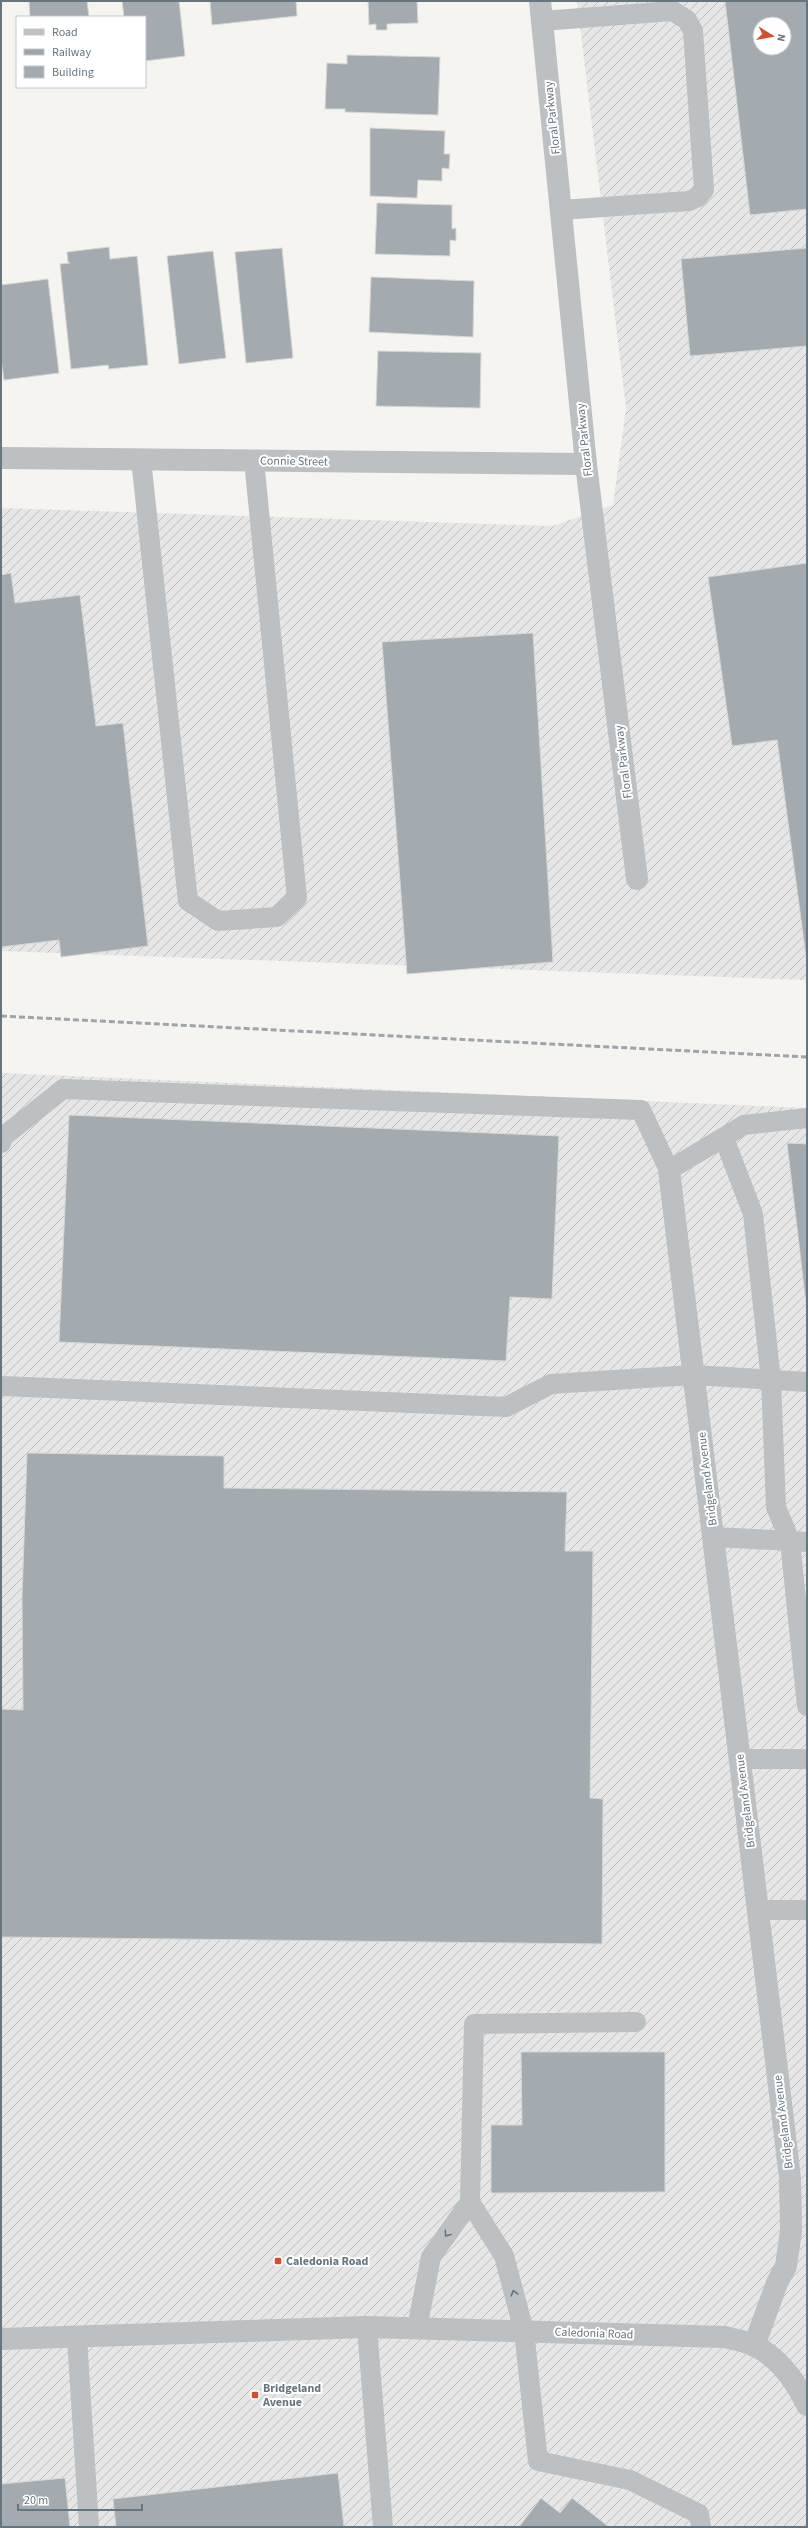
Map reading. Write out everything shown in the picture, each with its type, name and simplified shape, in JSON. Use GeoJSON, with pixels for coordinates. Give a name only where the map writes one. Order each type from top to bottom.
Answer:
{"type":"FeatureCollection","features":[{"type":"Feature","properties":{"kind":"street","name":"Floral Parkway"},"geometry":{"type":"LineString","coordinates":[[541,11],[586,464],[637,879]]}},
{"type":"Feature","properties":{"kind":"street","name":"Connie Street"},"geometry":{"type":"LineString","coordinates":[[1,458],[586,464]]}},
{"type":"Feature","properties":{"kind":"street","name":"Bridgeland Avenue"},"geometry":{"type":"LineString","coordinates":[[669,1170],[741,1759],[790,2178],[791,2231],[786,2266],[777,2283],[754,2346]]}},
{"type":"Feature","properties":{"kind":"street","name":"Caledonia Road"},"geometry":{"type":"LineString","coordinates":[[1,2339],[367,2327],[725,2337],[754,2346]]}},
{"type":"Feature","properties":{"kind":"street"},"geometry":{"type":"LineString","coordinates":[[754,2346],[773,2358],[789,2375],[807,2405]]}},
{"type":"Feature","properties":{"kind":"lane"},"geometry":{"type":"LineString","coordinates":[[541,11],[674,11],[687,20],[693,31],[704,190],[698,197],[689,201],[561,210]]}},
{"type":"Feature","properties":{"kind":"lane"},"geometry":{"type":"LineString","coordinates":[[141,459],[188,901],[218,921],[276,917],[297,898],[254,460]]}},
{"type":"Feature","properties":{"kind":"lane"},"geometry":{"type":"LineString","coordinates":[[1,1143],[3,1137],[64,1089],[641,1110],[669,1170],[744,1125],[807,1118]]}},
{"type":"Feature","properties":{"kind":"lane"},"geometry":{"type":"LineString","coordinates":[[724,1138],[753,1214],[771,1380],[776,1507],[798,1541],[807,1706]]}},
{"type":"Feature","properties":{"kind":"lane"},"geometry":{"type":"LineString","coordinates":[[1,1386],[506,1407],[551,1384],[694,1375],[807,1382]]}},
{"type":"Feature","properties":{"kind":"lane"},"geometry":{"type":"LineString","coordinates":[[714,1537],[798,1541]]}},
{"type":"Feature","properties":{"kind":"lane"},"geometry":{"type":"LineString","coordinates":[[741,1759],[807,1759]]}},
{"type":"Feature","properties":{"kind":"lane"},"geometry":{"type":"LineString","coordinates":[[758,1910],[807,1910]]}},
{"type":"Feature","properties":{"kind":"lane"},"geometry":{"type":"LineString","coordinates":[[636,2022],[474,2024],[470,2202],[504,2256],[524,2331],[538,2461],[630,2480],[699,2514],[700,2527]]}},
{"type":"Feature","properties":{"kind":"lane"},"geometry":{"type":"LineString","coordinates":[[417,2328],[431,2257],[470,2202]]}},
{"type":"Feature","properties":{"kind":"lane"},"geometry":{"type":"LineString","coordinates":[[367,2327],[383,2527]]}},
{"type":"Feature","properties":{"kind":"lane"},"geometry":{"type":"LineString","coordinates":[[77,2336],[89,2527]]}},
{"type":"Feature","properties":{"kind":"shaded area"},"geometry":{"type":"Polygon","coordinates":[[[577,1],[807,1],[807,980],[1,951],[1,508],[552,526],[613,505],[626,408],[577,1]]]}},
{"type":"Feature","properties":{"kind":"shaded area"},"geometry":{"type":"Polygon","coordinates":[[[1,1073],[807,1108],[807,2527],[1,2527],[1,1073]]]}},
{"type":"Feature","properties":{"kind":"building"},"geometry":{"type":"Polygon","coordinates":[[[29,1],[87,1],[89,16],[30,16],[29,1]]]}},
{"type":"Feature","properties":{"kind":"building"},"geometry":{"type":"Polygon","coordinates":[[[122,1],[179,1],[185,56],[146,61],[146,16],[124,16],[122,1]]]}},
{"type":"Feature","properties":{"kind":"building"},"geometry":{"type":"Polygon","coordinates":[[[210,1],[296,1],[297,16],[212,25],[210,1]]]}},
{"type":"Feature","properties":{"kind":"building"},"geometry":{"type":"Polygon","coordinates":[[[368,1],[417,1],[418,23],[387,24],[387,30],[376,30],[376,24],[369,25],[368,1]]]}},
{"type":"Feature","properties":{"kind":"building"},"geometry":{"type":"Polygon","coordinates":[[[725,1],[807,1],[807,209],[750,215],[725,1]]]}},
{"type":"Feature","properties":{"kind":"building"},"geometry":{"type":"Polygon","coordinates":[[[347,55],[440,57],[438,115],[345,112],[345,109],[325,109],[327,63],[347,64],[347,55]]]}},
{"type":"Feature","properties":{"kind":"building"},"geometry":{"type":"Polygon","coordinates":[[[370,128],[445,131],[444,154],[450,154],[449,169],[442,168],[442,181],[418,180],[417,198],[370,196],[370,128]]]}},
{"type":"Feature","properties":{"kind":"building"},"geometry":{"type":"Polygon","coordinates":[[[377,203],[452,205],[452,229],[456,228],[456,241],[450,240],[450,256],[375,254],[377,203]]]}},
{"type":"Feature","properties":{"kind":"building"},"geometry":{"type":"Polygon","coordinates":[[[109,247],[110,259],[137,256],[148,365],[109,369],[108,365],[71,369],[60,264],[70,263],[68,262],[67,252],[109,247]]]}},
{"type":"Feature","properties":{"kind":"building"},"geometry":{"type":"Polygon","coordinates":[[[282,248],[293,358],[246,363],[235,252],[282,248]]]}},
{"type":"Feature","properties":{"kind":"building"},"geometry":{"type":"Polygon","coordinates":[[[807,248],[807,346],[690,356],[681,259],[807,248]]]}},
{"type":"Feature","properties":{"kind":"building"},"geometry":{"type":"Polygon","coordinates":[[[213,251],[226,358],[179,364],[167,256],[213,251]]]}},
{"type":"Feature","properties":{"kind":"building"},"geometry":{"type":"Polygon","coordinates":[[[371,277],[474,281],[473,337],[369,332],[371,277]]]}},
{"type":"Feature","properties":{"kind":"building"},"geometry":{"type":"Polygon","coordinates":[[[48,279],[59,373],[4,380],[1,359],[1,285],[48,279]]]}},
{"type":"Feature","properties":{"kind":"building"},"geometry":{"type":"Polygon","coordinates":[[[378,351],[481,353],[480,408],[376,406],[378,351]]]}},
{"type":"Feature","properties":{"kind":"building"},"geometry":{"type":"Polygon","coordinates":[[[807,563],[807,964],[777,740],[732,746],[708,577],[807,563]]]}},
{"type":"Feature","properties":{"kind":"building"},"geometry":{"type":"Polygon","coordinates":[[[11,573],[15,603],[80,595],[96,726],[123,723],[148,946],[61,957],[59,940],[1,947],[1,575],[11,573]]]}},
{"type":"Feature","properties":{"kind":"building"},"geometry":{"type":"Polygon","coordinates":[[[533,633],[553,962],[407,974],[382,642],[533,633]]]}},
{"type":"Feature","properties":{"kind":"building"},"geometry":{"type":"Polygon","coordinates":[[[69,1115],[559,1136],[552,1299],[510,1297],[506,1361],[59,1342],[69,1115]]]}},
{"type":"Feature","properties":{"kind":"building"},"geometry":{"type":"Polygon","coordinates":[[[787,1143],[807,1144],[807,1312],[787,1143]]]}},
{"type":"Feature","properties":{"kind":"building"},"geometry":{"type":"Polygon","coordinates":[[[27,1453],[224,1456],[224,1488],[567,1492],[565,1551],[593,1551],[590,1798],[603,1799],[602,1944],[1,1937],[1,1709],[23,1710],[22,1598],[27,1453]]]}},
{"type":"Feature","properties":{"kind":"building"},"geometry":{"type":"Polygon","coordinates":[[[521,2052],[665,2052],[665,2192],[491,2193],[491,2125],[522,2125],[521,2052]]]}},
{"type":"Feature","properties":{"kind":"building"},"geometry":{"type":"Polygon","coordinates":[[[338,2473],[344,2527],[116,2527],[113,2499],[338,2473]]]}},
{"type":"Feature","properties":{"kind":"building"},"geometry":{"type":"Polygon","coordinates":[[[65,2478],[70,2527],[1,2527],[1,2484],[65,2478]]]}},
{"type":"Feature","properties":{"kind":"building"},"geometry":{"type":"Polygon","coordinates":[[[541,2498],[560,2513],[572,2498],[609,2527],[519,2527],[541,2498]]]}},
{"type":"Feature","properties":{"kind":"railway"},"geometry":{"type":"LineString","coordinates":[[1,1016],[807,1057]]}},
{"type":"Feature","properties":{"kind":"place","name":"Caledonia Road"},"geometry":{"type":"Point","coordinates":[278,2261]}},
{"type":"Feature","properties":{"kind":"place","name":"Bridgeland Avenue"},"geometry":{"type":"Point","coordinates":[255,2395]}}]}
